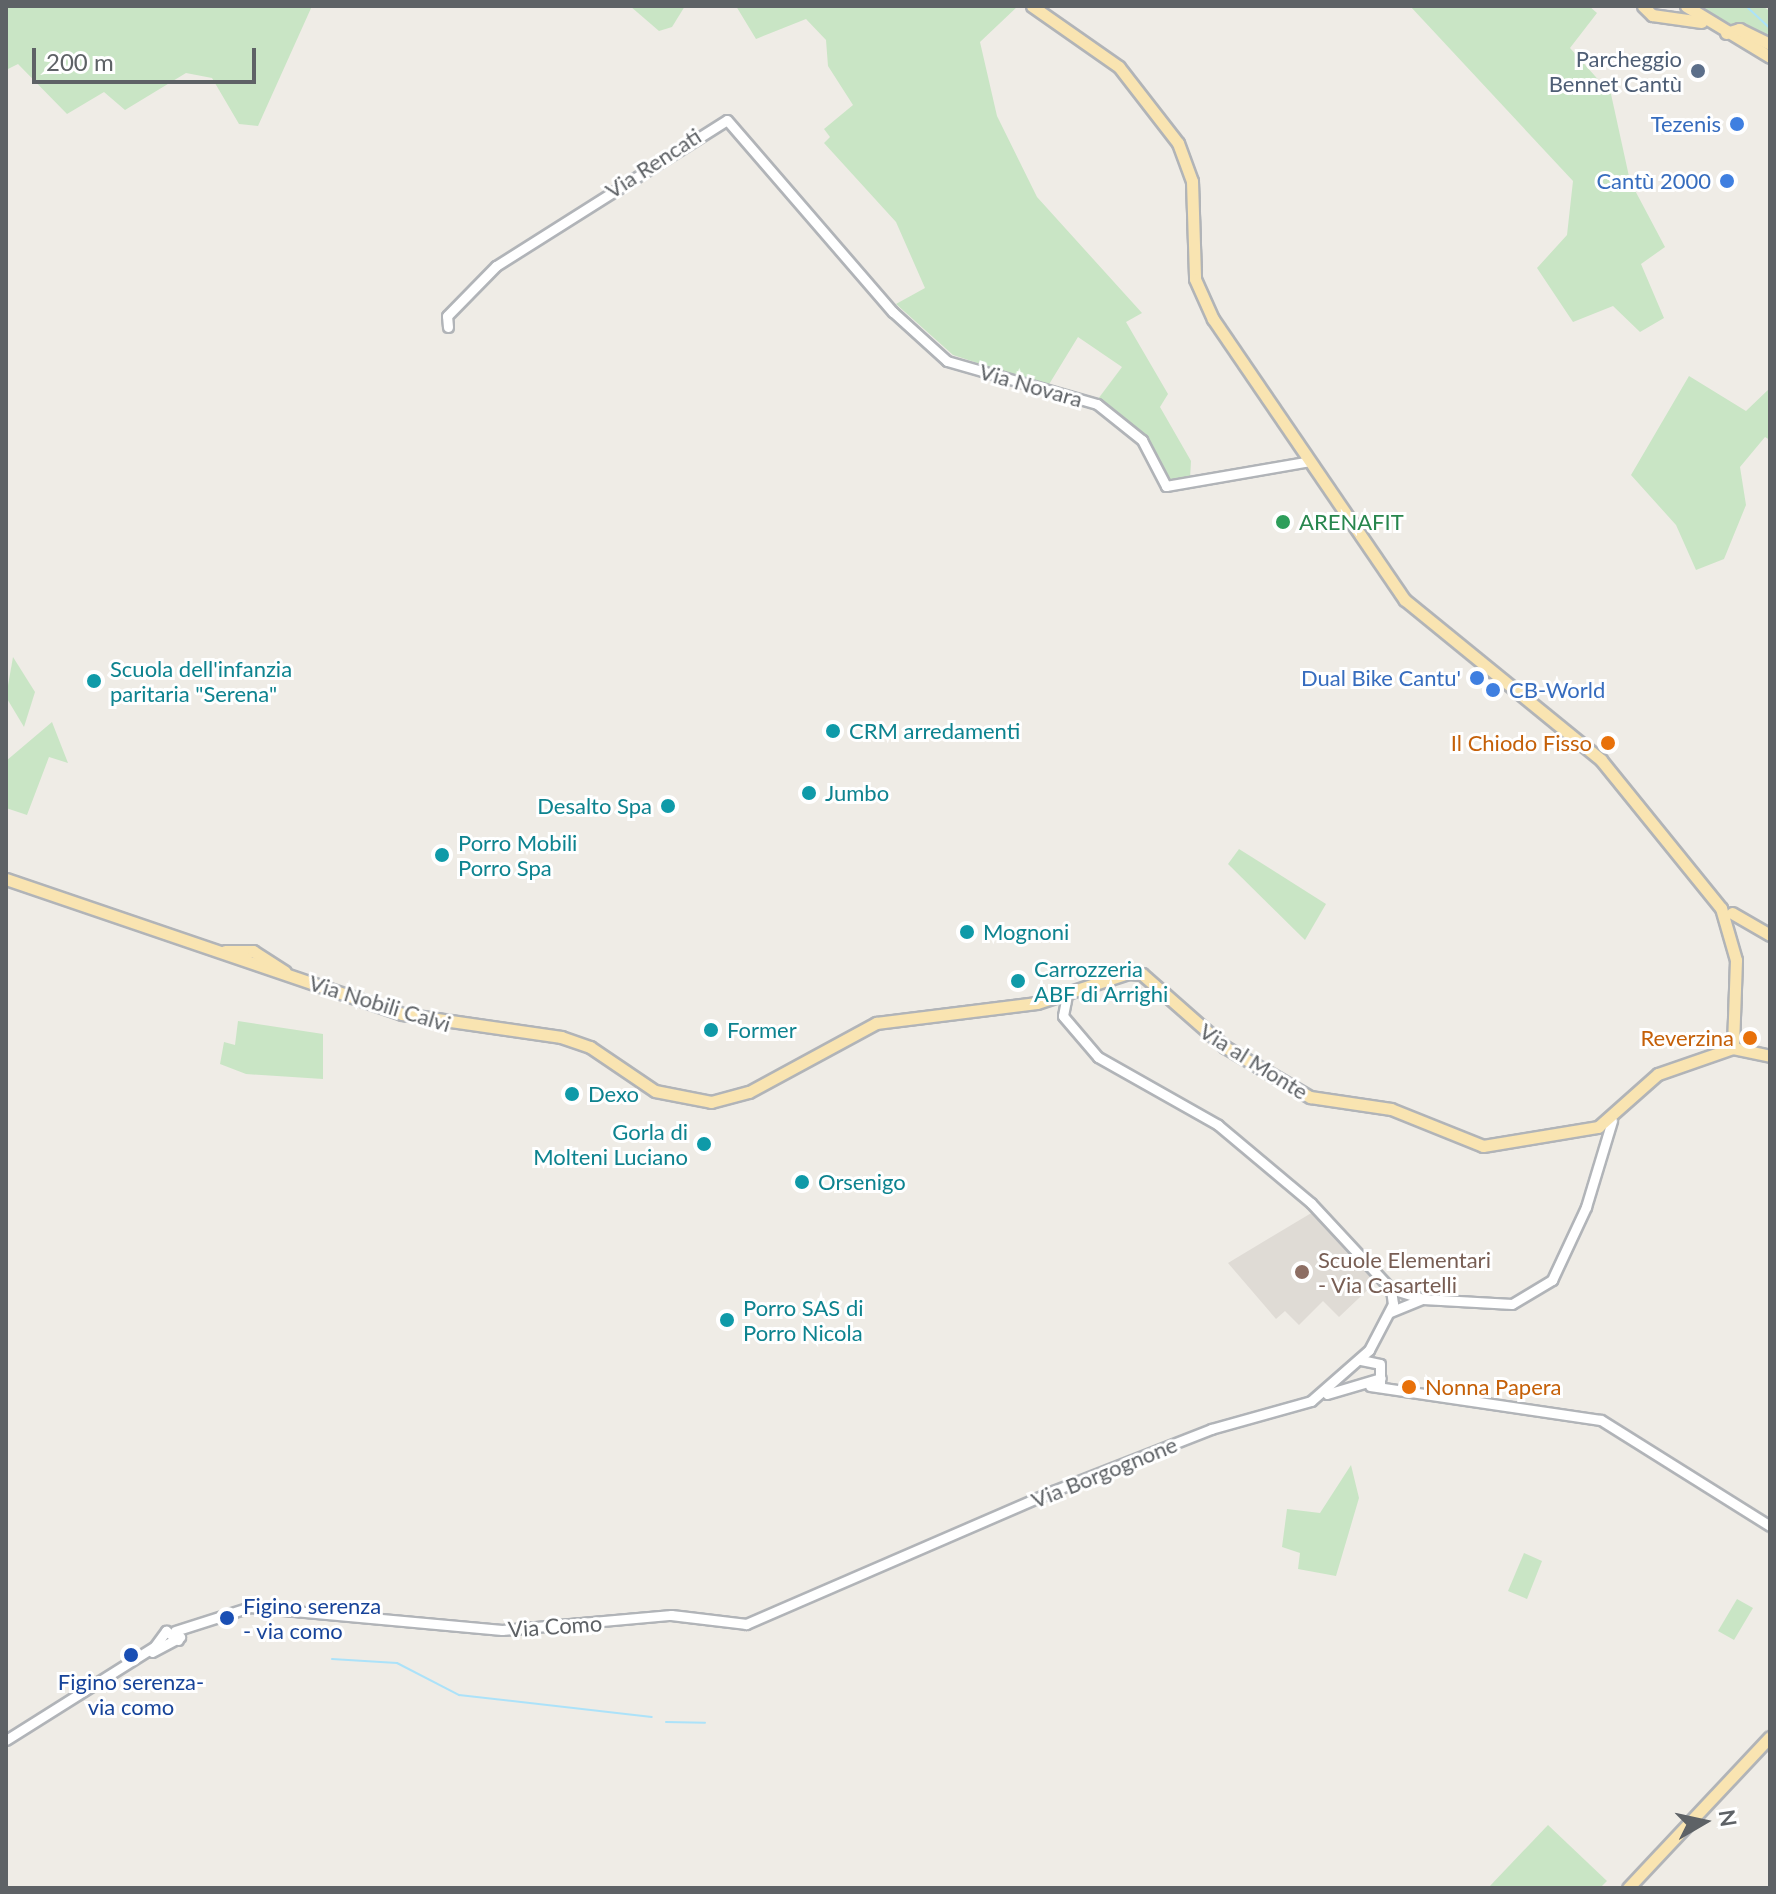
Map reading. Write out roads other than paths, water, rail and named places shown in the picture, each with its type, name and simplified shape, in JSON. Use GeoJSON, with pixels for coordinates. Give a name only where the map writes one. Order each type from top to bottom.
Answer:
{"type":"FeatureCollection","features":[{"type":"Feature","properties":{"kind":"main road"},"geometry":{"type":"LineString","coordinates":[[1032,6],[1119,67],[1183,152],[1198,289],[1310,461],[1414,611],[1574,734],[1705,889],[1726,910],[1770,935]]}},
{"type":"Feature","properties":{"kind":"main road"},"geometry":{"type":"LineString","coordinates":[[1643,6],[1668,10],[1707,23],[1770,57]]}},
{"type":"Feature","properties":{"kind":"main road"},"geometry":{"type":"LineString","coordinates":[[1686,6],[1707,23]]}},
{"type":"Feature","properties":{"kind":"main road"},"geometry":{"type":"LineString","coordinates":[[1726,33],[1739,29],[1770,44]]}},
{"type":"Feature","properties":{"kind":"main road"},"geometry":{"type":"LineString","coordinates":[[1748,45],[1770,63]]}},
{"type":"Feature","properties":{"kind":"main road","name":"Via Nobili Calvi"},"geometry":{"type":"LineString","coordinates":[[6,879],[439,1024],[590,1047],[655,1091],[711,1102],[749,1092],[876,1023],[1037,1003],[1067,995],[1110,976],[1142,974]]}},
{"type":"Feature","properties":{"kind":"main road"},"geometry":{"type":"LineString","coordinates":[[1726,910],[1736,960],[1733,1048],[1770,1056]]}},
{"type":"Feature","properties":{"kind":"main road","name":"Via al Monte"},"geometry":{"type":"LineString","coordinates":[[1142,974],[1225,1047],[1321,1101],[1391,1109],[1483,1146],[1602,1130],[1658,1074],[1733,1048]]}},
{"type":"Feature","properties":{"kind":"main road"},"geometry":{"type":"LineString","coordinates":[[1628,1888],[1770,1737]]}},
{"type":"Feature","properties":{"kind":"street","name":"Via Rencati"},"geometry":{"type":"LineString","coordinates":[[448,327],[447,316],[496,266],[727,120],[893,312],[947,361]]}},
{"type":"Feature","properties":{"kind":"street","name":"Via Novara"},"geometry":{"type":"LineString","coordinates":[[947,361],[1097,404],[1142,440],[1166,486],[1310,461]]}},
{"type":"Feature","properties":{"kind":"street"},"geometry":{"type":"LineString","coordinates":[[1061,1012],[1067,995]]}},
{"type":"Feature","properties":{"kind":"street"},"geometry":{"type":"LineString","coordinates":[[1037,1003],[1061,1012],[1098,1057],[1218,1125],[1281,1176],[1391,1289],[1423,1299],[1512,1304],[1560,1273],[1602,1130]]}},
{"type":"Feature","properties":{"kind":"street"},"geometry":{"type":"LineString","coordinates":[[1391,1289],[1390,1312],[1423,1299]]}},
{"type":"Feature","properties":{"kind":"street","name":"Via Borgognone"},"geometry":{"type":"LineString","coordinates":[[1324,1395],[1358,1363],[1390,1312]]}},
{"type":"Feature","properties":{"kind":"street"},"geometry":{"type":"LineString","coordinates":[[1377,1336],[1378,1361],[1385,1393]]}},
{"type":"Feature","properties":{"kind":"street"},"geometry":{"type":"LineString","coordinates":[[1378,1361],[1358,1363],[1355,1377],[1385,1393],[1601,1420],[1770,1526]]}},
{"type":"Feature","properties":{"kind":"street"},"geometry":{"type":"LineString","coordinates":[[1368,1386],[1381,1378]]}},
{"type":"Feature","properties":{"kind":"street","name":"Via Borgognone"},"geometry":{"type":"LineString","coordinates":[[890,1567],[1053,1491],[1324,1395],[1368,1386]]}},
{"type":"Feature","properties":{"kind":"street","name":"Via Como"},"geometry":{"type":"LineString","coordinates":[[6,1740],[140,1655],[210,1618],[250,1607],[502,1630],[671,1615],[746,1624],[890,1567]]}},
{"type":"Feature","properties":{"kind":"waterway"},"geometry":{"type":"LineString","coordinates":[[1746,6],[1770,28]]}},
{"type":"Feature","properties":{"kind":"waterway"},"geometry":{"type":"LineString","coordinates":[[332,1659],[397,1663],[459,1695],[652,1717]]}},
{"type":"Feature","properties":{"kind":"waterway"},"geometry":{"type":"LineString","coordinates":[[666,1722],[705,1723]]}},
{"type":"Feature","properties":{"kind":"place","name":"Parcheggio Bennet Cantù"},"geometry":{"type":"Point","coordinates":[1698,71]}},
{"type":"Feature","properties":{"kind":"place","name":"Tezenis"},"geometry":{"type":"Point","coordinates":[1737,124]}},
{"type":"Feature","properties":{"kind":"place","name":"Cantù 2000"},"geometry":{"type":"Point","coordinates":[1727,181]}},
{"type":"Feature","properties":{"kind":"place","name":"ARENAFIT"},"geometry":{"type":"Point","coordinates":[1283,522]}},
{"type":"Feature","properties":{"kind":"place","name":"Dual Bike Cantu'"},"geometry":{"type":"Point","coordinates":[1477,678]}},
{"type":"Feature","properties":{"kind":"place","name":"Scuola dell'infanzia paritaria \"Serena\""},"geometry":{"type":"Point","coordinates":[94,681]}},
{"type":"Feature","properties":{"kind":"place","name":"CB-World"},"geometry":{"type":"Point","coordinates":[1493,690]}},
{"type":"Feature","properties":{"kind":"place","name":"CRM arredamenti"},"geometry":{"type":"Point","coordinates":[833,731]}},
{"type":"Feature","properties":{"kind":"place","name":"Il Chiodo Fisso"},"geometry":{"type":"Point","coordinates":[1608,743]}},
{"type":"Feature","properties":{"kind":"place","name":"Jumbo"},"geometry":{"type":"Point","coordinates":[809,793]}},
{"type":"Feature","properties":{"kind":"place","name":"Desalto Spa"},"geometry":{"type":"Point","coordinates":[668,806]}},
{"type":"Feature","properties":{"kind":"place","name":"Porro Mobili Porro Spa"},"geometry":{"type":"Point","coordinates":[442,855]}},
{"type":"Feature","properties":{"kind":"place","name":"Mognoni"},"geometry":{"type":"Point","coordinates":[967,932]}},
{"type":"Feature","properties":{"kind":"place","name":"Carrozzeria ABF di Arrighi"},"geometry":{"type":"Point","coordinates":[1018,981]}},
{"type":"Feature","properties":{"kind":"place","name":"Former"},"geometry":{"type":"Point","coordinates":[711,1030]}},
{"type":"Feature","properties":{"kind":"place","name":"Reverzina"},"geometry":{"type":"Point","coordinates":[1750,1038]}},
{"type":"Feature","properties":{"kind":"place","name":"Dexo"},"geometry":{"type":"Point","coordinates":[572,1094]}},
{"type":"Feature","properties":{"kind":"place","name":"Gorla di Molteni Luciano"},"geometry":{"type":"Point","coordinates":[704,1144]}},
{"type":"Feature","properties":{"kind":"place","name":"Orsenigo"},"geometry":{"type":"Point","coordinates":[802,1182]}},
{"type":"Feature","properties":{"kind":"place","name":"Scuole Elementari - Via Casartelli"},"geometry":{"type":"Point","coordinates":[1302,1272]}},
{"type":"Feature","properties":{"kind":"place","name":"Porro SAS di Porro Nicola"},"geometry":{"type":"Point","coordinates":[727,1320]}},
{"type":"Feature","properties":{"kind":"place","name":"Nonna Papera"},"geometry":{"type":"Point","coordinates":[1409,1387]}},
{"type":"Feature","properties":{"kind":"place","name":"Figino serenza - via como"},"geometry":{"type":"Point","coordinates":[227,1618]}},
{"type":"Feature","properties":{"kind":"place","name":"Figino serenza- via como"},"geometry":{"type":"Point","coordinates":[131,1655]}}]}
